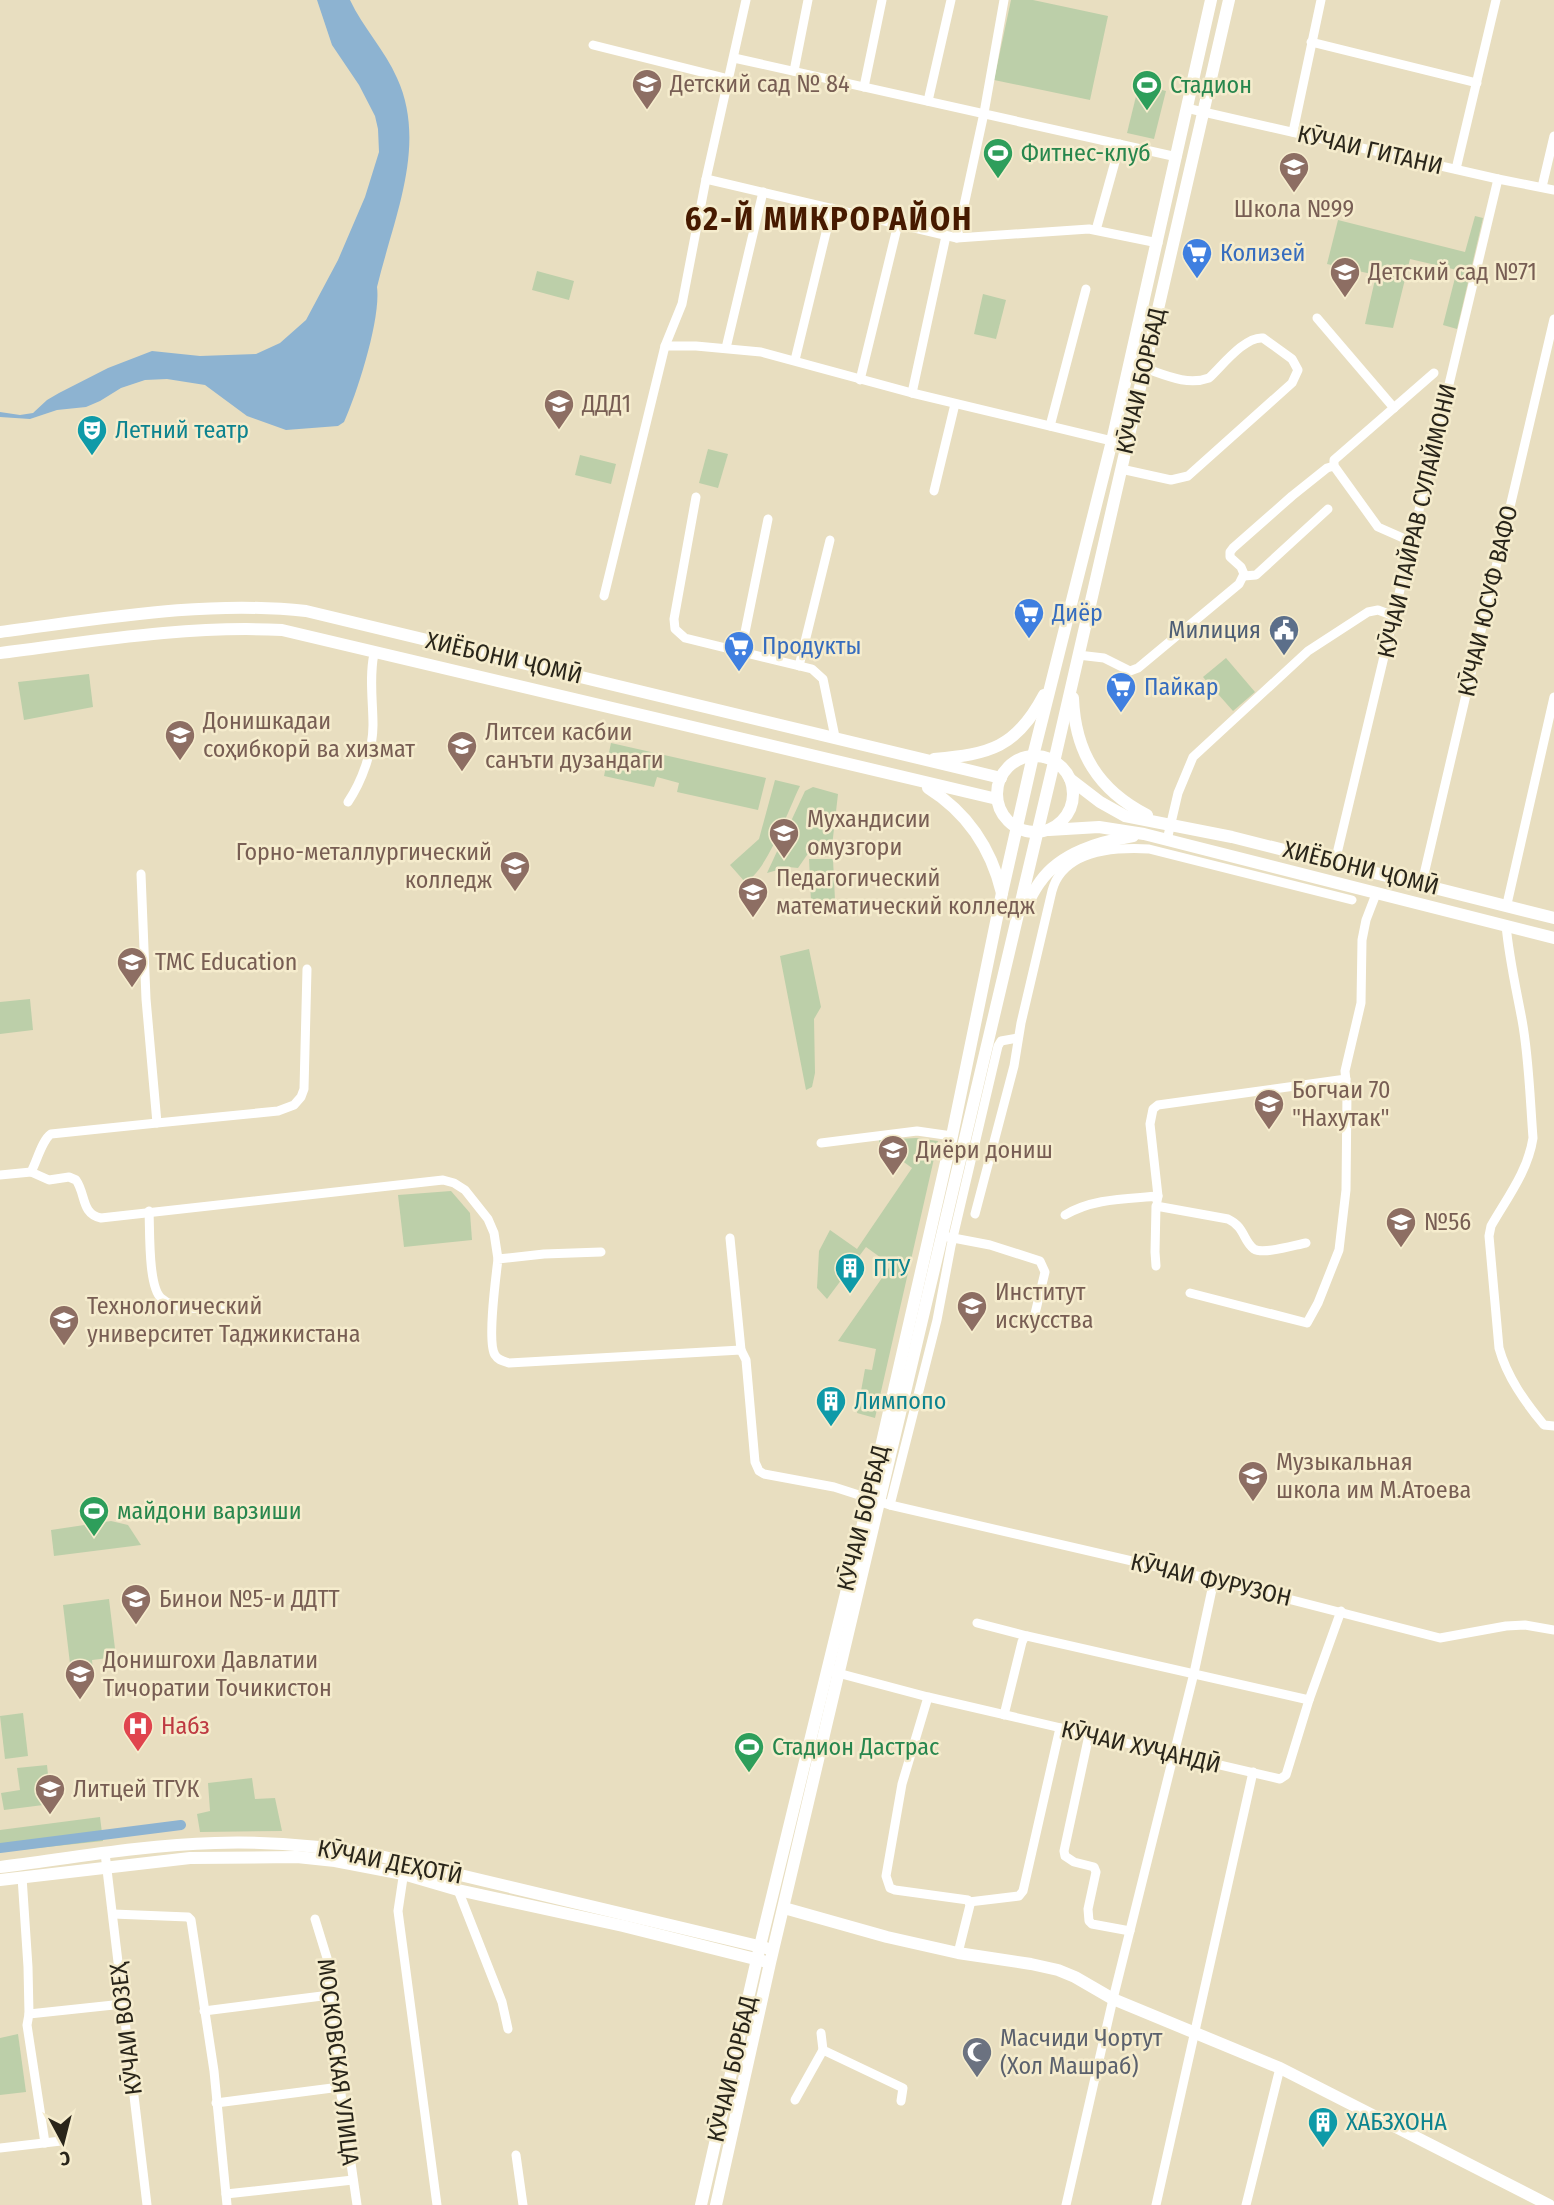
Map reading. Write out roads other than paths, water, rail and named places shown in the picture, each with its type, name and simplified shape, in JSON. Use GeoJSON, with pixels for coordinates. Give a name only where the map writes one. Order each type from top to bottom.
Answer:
{"type":"FeatureCollection","features":[{"type":"Feature","properties":{"kind":"main road","name":"КӮЧАИ БОРБАД"},"geometry":{"type":"LineString","coordinates":[[880,1501],[1002,894],[1033,756],[1112,441],[1211,0]]}},
{"type":"Feature","properties":{"kind":"main road","name":"КӮЧАИ БОРБАД"},"geometry":{"type":"LineString","coordinates":[[701,2205],[765,1955],[832,1672],[880,1501],[948,1236],[1016,923],[1042,831],[1072,679],[1229,0]]}},
{"type":"Feature","properties":{"kind":"main road","name":"ХИЁБОНИ ҶОМӢ"},"geometry":{"type":"LineString","coordinates":[[0,632],[175,610],[281,609],[333,617],[491,654],[1001,778]]}},
{"type":"Feature","properties":{"kind":"main road","name":"ХИЁБОНИ ҶОМӢ"},"geometry":{"type":"LineString","coordinates":[[0,653],[195,630],[282,630],[997,799]]}},
{"type":"Feature","properties":{"kind":"main road"},"geometry":{"type":"LineString","coordinates":[[484,676],[491,654]]}},
{"type":"Feature","properties":{"kind":"main road"},"geometry":{"type":"LineString","coordinates":[[1072,679],[1077,734],[1088,761],[1104,782],[1131,807],[1166,823]]}},
{"type":"Feature","properties":{"kind":"main road"},"geometry":{"type":"LineString","coordinates":[[922,760],[972,755],[999,747],[1021,730],[1035,713],[1053,680]]}},
{"type":"Feature","properties":{"kind":"main road"},"geometry":{"type":"LineString","coordinates":[[1042,831],[1018,828],[1008,821],[997,799],[1001,778],[1007,769],[1016,762],[1033,756],[1054,762],[1070,779],[1100,802],[1125,816],[1166,823]]}},
{"type":"Feature","properties":{"kind":"main road","name":"КӮЧАИ БОРБАД"},"geometry":{"type":"LineString","coordinates":[[1042,831],[1059,823],[1067,814],[1072,802],[1070,779]]}},
{"type":"Feature","properties":{"kind":"main road"},"geometry":{"type":"LineString","coordinates":[[919,782],[955,807],[978,834],[988,851],[1002,894]]}},
{"type":"Feature","properties":{"kind":"main road","name":"ХИЁБОНИ ҶОМӢ"},"geometry":{"type":"LineString","coordinates":[[1166,823],[1422,883],[1554,918]]}},
{"type":"Feature","properties":{"kind":"main road","name":"ХИЁБОНИ ҶОМӢ"},"geometry":{"type":"LineString","coordinates":[[1042,831],[1099,827],[1144,834],[1226,862],[1376,894],[1554,938]]}},
{"type":"Feature","properties":{"kind":"main road"},"geometry":{"type":"LineString","coordinates":[[1016,923],[1040,881],[1052,875],[1057,865],[1093,849],[1144,834]]}},
{"type":"Feature","properties":{"kind":"main road","name":"КӮЧАИ БОРБАД"},"geometry":{"type":"LineString","coordinates":[[716,2205],[765,1955],[784,1908],[832,1672]]}},
{"type":"Feature","properties":{"kind":"main road","name":"КӮЧАИ ДЕҲОТӢ"},"geometry":{"type":"LineString","coordinates":[[0,1867],[105,1853],[214,1843],[333,1847],[405,1868],[765,1955]]}},
{"type":"Feature","properties":{"kind":"main road","name":"КӮЧАИ ДЕҲОТӢ"},"geometry":{"type":"LineString","coordinates":[[0,1880],[190,1858],[297,1857],[405,1868],[458,1890],[765,1955]]}},
{"type":"Feature","properties":{"kind":"main road"},"geometry":{"type":"LineString","coordinates":[[784,1908],[887,1937],[958,1953],[1058,1970],[1113,1999],[1280,2068],[1549,2205]]}},
{"type":"Feature","properties":{"kind":"street"},"geometry":{"type":"LineString","coordinates":[[604,596],[665,346],[682,304],[706,179],[746,0]]}},
{"type":"Feature","properties":{"kind":"street"},"geometry":{"type":"LineString","coordinates":[[794,71],[808,0]]}},
{"type":"Feature","properties":{"kind":"street"},"geometry":{"type":"LineString","coordinates":[[864,87],[882,0]]}},
{"type":"Feature","properties":{"kind":"street"},"geometry":{"type":"LineString","coordinates":[[928,101],[951,0]]}},
{"type":"Feature","properties":{"kind":"street"},"geometry":{"type":"LineString","coordinates":[[957,238],[984,113],[1004,0]]}},
{"type":"Feature","properties":{"kind":"street"},"geometry":{"type":"LineString","coordinates":[[1293,132],[1321,0]]}},
{"type":"Feature","properties":{"kind":"street"},"geometry":{"type":"LineString","coordinates":[[1456,169],[1494,1]]}},
{"type":"Feature","properties":{"kind":"street"},"geometry":{"type":"LineString","coordinates":[[1311,42],[1477,83]]}},
{"type":"Feature","properties":{"kind":"street"},"geometry":{"type":"LineString","coordinates":[[593,45],[729,79]]}},
{"type":"Feature","properties":{"kind":"street"},"geometry":{"type":"LineString","coordinates":[[734,58],[1177,157]]}},
{"type":"Feature","properties":{"kind":"street","name":"КӮЧАИ ГИТАНИ"},"geometry":{"type":"LineString","coordinates":[[1186,108],[1554,190]]}},
{"type":"Feature","properties":{"kind":"street"},"geometry":{"type":"LineString","coordinates":[[1542,187],[1554,136]]}},
{"type":"Feature","properties":{"kind":"street"},"geometry":{"type":"LineString","coordinates":[[1096,230],[1120,144]]}},
{"type":"Feature","properties":{"kind":"street"},"geometry":{"type":"LineString","coordinates":[[706,179],[957,238],[1089,229],[1158,243]]}},
{"type":"Feature","properties":{"kind":"street","name":"КӮЧАИ ПАЙРАВ СУЛАЙМОНИ"},"geometry":{"type":"LineString","coordinates":[[1335,862],[1498,179]]}},
{"type":"Feature","properties":{"kind":"street"},"geometry":{"type":"LineString","coordinates":[[726,348],[763,192]]}},
{"type":"Feature","properties":{"kind":"street"},"geometry":{"type":"LineString","coordinates":[[795,360],[832,208]]}},
{"type":"Feature","properties":{"kind":"street"},"geometry":{"type":"LineString","coordinates":[[860,380],[898,224]]}},
{"type":"Feature","properties":{"kind":"street"},"geometry":{"type":"LineString","coordinates":[[912,393],[946,236]]}},
{"type":"Feature","properties":{"kind":"street"},"geometry":{"type":"LineString","coordinates":[[1050,426],[1086,289]]}},
{"type":"Feature","properties":{"kind":"street"},"geometry":{"type":"LineString","coordinates":[[1317,318],[1394,408]]}},
{"type":"Feature","properties":{"kind":"street","name":"КӮЧАИ ЮСУФ ВАФО"},"geometry":{"type":"LineString","coordinates":[[1422,883],[1554,319]]}},
{"type":"Feature","properties":{"kind":"street"},"geometry":{"type":"LineString","coordinates":[[1121,469],[1171,480],[1188,476],[1292,383],[1298,370],[1292,359],[1258,337],[1244,345],[1209,377],[1201,380],[1186,381],[1144,368]]}},
{"type":"Feature","properties":{"kind":"street"},"geometry":{"type":"LineString","coordinates":[[665,346],[761,352],[860,380],[1112,441]]}},
{"type":"Feature","properties":{"kind":"street"},"geometry":{"type":"LineString","coordinates":[[1412,542],[1378,527],[1334,466],[1334,460],[1434,373]]}},
{"type":"Feature","properties":{"kind":"street"},"geometry":{"type":"LineString","coordinates":[[934,491],[955,404]]}},
{"type":"Feature","properties":{"kind":"street"},"geometry":{"type":"LineString","coordinates":[[1244,576],[1241,567],[1230,558],[1233,548],[1292,496],[1327,468],[1334,466]]}},
{"type":"Feature","properties":{"kind":"street"},"geometry":{"type":"LineString","coordinates":[[696,497],[674,620],[675,629],[685,638],[812,669],[823,679],[835,737]]}},
{"type":"Feature","properties":{"kind":"street"},"geometry":{"type":"LineString","coordinates":[[1078,655],[1104,658],[1130,671],[1134,670],[1234,588],[1244,576],[1256,575],[1328,509]]}},
{"type":"Feature","properties":{"kind":"street"},"geometry":{"type":"LineString","coordinates":[[741,652],[768,519]]}},
{"type":"Feature","properties":{"kind":"street"},"geometry":{"type":"LineString","coordinates":[[799,666],[830,540]]}},
{"type":"Feature","properties":{"kind":"street"},"geometry":{"type":"LineString","coordinates":[[1167,840],[1166,823],[1194,757],[1308,651],[1367,612],[1378,610],[1394,615]]}},
{"type":"Feature","properties":{"kind":"street"},"geometry":{"type":"LineString","coordinates":[[348,802],[357,790],[372,740],[371,667],[374,654]]}},
{"type":"Feature","properties":{"kind":"street"},"geometry":{"type":"LineString","coordinates":[[1507,904],[1554,696]]}},
{"type":"Feature","properties":{"kind":"street"},"geometry":{"type":"LineString","coordinates":[[1093,849],[1149,849],[1226,862],[1352,900]]}},
{"type":"Feature","properties":{"kind":"street"},"geometry":{"type":"LineString","coordinates":[[141,874],[146,999],[156,1123]]}},
{"type":"Feature","properties":{"kind":"street"},"geometry":{"type":"LineString","coordinates":[[975,1214],[1014,1066],[1017,1038],[1052,875]]}},
{"type":"Feature","properties":{"kind":"street"},"geometry":{"type":"LineString","coordinates":[[1190,1293],[1307,1323],[1311,1319],[1339,1251],[1346,1189],[1345,1071],[1361,1003],[1362,940],[1376,894]]}},
{"type":"Feature","properties":{"kind":"street"},"geometry":{"type":"LineString","coordinates":[[1506,925],[1511,970],[1523,1022],[1533,1138],[1531,1155],[1491,1226],[1489,1236],[1499,1348],[1503,1362],[1525,1402],[1544,1425],[1554,1426]]}},
{"type":"Feature","properties":{"kind":"street"},"geometry":{"type":"LineString","coordinates":[[31,1172],[44,1139],[51,1134],[278,1111],[294,1105],[304,1089],[307,969]]}},
{"type":"Feature","properties":{"kind":"street"},"geometry":{"type":"LineString","coordinates":[[1017,1038],[1001,1041],[998,1046],[948,1236],[990,1245],[1040,1261],[1045,1272],[1034,1318]]}},
{"type":"Feature","properties":{"kind":"street"},"geometry":{"type":"LineString","coordinates":[[1156,1266],[1158,1196],[1150,1124],[1153,1109],[1158,1105],[1346,1079]]}},
{"type":"Feature","properties":{"kind":"street"},"geometry":{"type":"LineString","coordinates":[[821,1143],[917,1131],[952,1136]]}},
{"type":"Feature","properties":{"kind":"street"},"geometry":{"type":"LineString","coordinates":[[0,1175],[31,1172],[49,1180],[69,1177],[76,1180],[82,1189],[86,1208],[96,1217],[443,1180],[454,1183],[465,1190],[488,1219],[494,1233],[498,1259],[492,1350],[495,1356],[509,1363],[741,1350],[730,1238]]}},
{"type":"Feature","properties":{"kind":"street"},"geometry":{"type":"LineString","coordinates":[[1065,1215],[1100,1202],[1158,1196]]}},
{"type":"Feature","properties":{"kind":"street"},"geometry":{"type":"LineString","coordinates":[[1156,1206],[1228,1219],[1237,1223],[1254,1249],[1262,1251],[1306,1243]]}},
{"type":"Feature","properties":{"kind":"street"},"geometry":{"type":"LineString","coordinates":[[149,1211],[154,1283],[160,1298],[166,1302],[197,1309],[232,1309]]}},
{"type":"Feature","properties":{"kind":"street"},"geometry":{"type":"LineString","coordinates":[[498,1259],[601,1252]]}},
{"type":"Feature","properties":{"kind":"street","name":"КӮЧАИ ФУРУЗОН"},"geometry":{"type":"LineString","coordinates":[[741,1350],[746,1360],[755,1462],[759,1471],[764,1474],[834,1487],[880,1501],[1341,1611],[1440,1638],[1506,1626],[1525,1625],[1554,1630]]}},
{"type":"Feature","properties":{"kind":"street"},"geometry":{"type":"LineString","coordinates":[[1066,2205],[1214,1580]]}},
{"type":"Feature","properties":{"kind":"street","name":"КӮЧАИ ХУҶАНДӢ"},"geometry":{"type":"LineString","coordinates":[[832,1672],[1280,1779],[1286,1775],[1341,1611]]}},
{"type":"Feature","properties":{"kind":"street"},"geometry":{"type":"LineString","coordinates":[[977,1623],[1309,1700]]}},
{"type":"Feature","properties":{"kind":"street"},"geometry":{"type":"LineString","coordinates":[[1004,1715],[1022,1642],[1027,1636]]}},
{"type":"Feature","properties":{"kind":"street"},"geometry":{"type":"LineString","coordinates":[[928,1697],[902,1784],[886,1876],[890,1888],[895,1890],[957,1897],[969,1902],[1019,1896],[1023,1891],[1060,1728]]}},
{"type":"Feature","properties":{"kind":"street"},"geometry":{"type":"LineString","coordinates":[[1089,1735],[1065,1856],[1074,1862],[1094,1867],[1096,1872],[1088,1909],[1089,1921],[1092,1924],[1130,1931]]}},
{"type":"Feature","properties":{"kind":"street"},"geometry":{"type":"LineString","coordinates":[[1156,2205],[1252,1772]]}},
{"type":"Feature","properties":{"kind":"street","name":"КӮЧАИ ВОЗЕҲ"},"geometry":{"type":"LineString","coordinates":[[105,1853],[147,2205]]}},
{"type":"Feature","properties":{"kind":"street"},"geometry":{"type":"LineString","coordinates":[[405,1868],[398,1912],[437,2205]]}},
{"type":"Feature","properties":{"kind":"street"},"geometry":{"type":"LineString","coordinates":[[22,1877],[28,1967],[27,2025],[45,2143]]}},
{"type":"Feature","properties":{"kind":"street"},"geometry":{"type":"LineString","coordinates":[[458,1890],[502,2002],[509,2029]]}},
{"type":"Feature","properties":{"kind":"street"},"geometry":{"type":"LineString","coordinates":[[958,1953],[969,1902]]}},
{"type":"Feature","properties":{"kind":"street"},"geometry":{"type":"LineString","coordinates":[[113,1914],[188,1917],[191,1920],[214,2071],[227,2205]]}},
{"type":"Feature","properties":{"kind":"street","name":"МОСКОВСКАЯ УЛИЦА"},"geometry":{"type":"LineString","coordinates":[[315,1919],[327,1958],[340,2087],[357,2205]]}},
{"type":"Feature","properties":{"kind":"street"},"geometry":{"type":"LineString","coordinates":[[204,2011],[330,1995]]}},
{"type":"Feature","properties":{"kind":"street"},"geometry":{"type":"LineString","coordinates":[[29,2014],[123,2004]]}},
{"type":"Feature","properties":{"kind":"street"},"geometry":{"type":"LineString","coordinates":[[795,2100],[823,2050],[821,2033]]}},
{"type":"Feature","properties":{"kind":"street"},"geometry":{"type":"LineString","coordinates":[[823,2050],[902,2088],[901,2101]]}},
{"type":"Feature","properties":{"kind":"street"},"geometry":{"type":"LineString","coordinates":[[1246,2205],[1280,2068]]}},
{"type":"Feature","properties":{"kind":"street"},"geometry":{"type":"LineString","coordinates":[[216,2103],[340,2087]]}},
{"type":"Feature","properties":{"kind":"street"},"geometry":{"type":"LineString","coordinates":[[0,2148],[61,2141]]}},
{"type":"Feature","properties":{"kind":"street"},"geometry":{"type":"LineString","coordinates":[[516,2155],[523,2205]]}},
{"type":"Feature","properties":{"kind":"street"},"geometry":{"type":"LineString","coordinates":[[226,2194],[353,2180]]}},
{"type":"Feature","properties":{"kind":"water"},"geometry":{"type":"Polygon","coordinates":[[[317,0],[350,0],[397,78],[406,103],[409,130],[405,182],[377,287],[376,317],[372,335],[362,374],[344,422],[338,426],[286,430],[247,416],[205,385],[167,379],[145,380],[121,388],[86,407],[57,410],[30,419],[0,417],[0,412],[20,415],[33,413],[59,393],[108,368],[152,351],[200,356],[256,354],[280,343],[306,320],[338,260],[365,197],[379,152],[375,116],[359,85],[332,45],[317,0]]]}},
{"type":"Feature","properties":{"kind":"waterway"},"geometry":{"type":"LineString","coordinates":[[0,1848],[181,1825]]}},
{"type":"Feature","properties":{"kind":"place","name":"Детский сад № 84"},"geometry":{"type":"Point","coordinates":[647,111]}},
{"type":"Feature","properties":{"kind":"place","name":"Стадион"},"geometry":{"type":"Point","coordinates":[1147,112]}},
{"type":"Feature","properties":{"kind":"place","name":"Фитнес-клуб"},"geometry":{"type":"Point","coordinates":[998,180]}},
{"type":"Feature","properties":{"kind":"place","name":"Школа №99"},"geometry":{"type":"Point","coordinates":[1294,194]}},
{"type":"Feature","properties":{"kind":"place","name":"Колизей"},"geometry":{"type":"Point","coordinates":[1197,280]}},
{"type":"Feature","properties":{"kind":"place","name":"Детский сад №71"},"geometry":{"type":"Point","coordinates":[1345,299]}},
{"type":"Feature","properties":{"kind":"place","name":"ДДД1"},"geometry":{"type":"Point","coordinates":[559,431]}},
{"type":"Feature","properties":{"kind":"place","name":"Летний театр"},"geometry":{"type":"Point","coordinates":[92,457]}},
{"type":"Feature","properties":{"kind":"place","name":"Диëр"},"geometry":{"type":"Point","coordinates":[1029,640]}},
{"type":"Feature","properties":{"kind":"place","name":"Милиция"},"geometry":{"type":"Point","coordinates":[1284,657]}},
{"type":"Feature","properties":{"kind":"place","name":"Продукты"},"geometry":{"type":"Point","coordinates":[739,673]}},
{"type":"Feature","properties":{"kind":"place","name":"Пайкар"},"geometry":{"type":"Point","coordinates":[1121,714]}},
{"type":"Feature","properties":{"kind":"place","name":"Донишкадаи соҳибкорӣ ва хизмат"},"geometry":{"type":"Point","coordinates":[180,762]}},
{"type":"Feature","properties":{"kind":"place","name":"Литсеи касбии санъти дузандаги"},"geometry":{"type":"Point","coordinates":[462,773]}},
{"type":"Feature","properties":{"kind":"place","name":"Мухандисии омузгори"},"geometry":{"type":"Point","coordinates":[784,860]}},
{"type":"Feature","properties":{"kind":"place","name":"Горно-металлургический колледж"},"geometry":{"type":"Point","coordinates":[515,893]}},
{"type":"Feature","properties":{"kind":"place","name":"Педагогический математический колледж"},"geometry":{"type":"Point","coordinates":[753,919]}},
{"type":"Feature","properties":{"kind":"place","name":"TMC Education"},"geometry":{"type":"Point","coordinates":[132,989]}},
{"type":"Feature","properties":{"kind":"place","name":"Богчаи 70 \"Нахутак\""},"geometry":{"type":"Point","coordinates":[1269,1131]}},
{"type":"Feature","properties":{"kind":"place","name":"Диёри дониш"},"geometry":{"type":"Point","coordinates":[893,1177]}},
{"type":"Feature","properties":{"kind":"place","name":"№56"},"geometry":{"type":"Point","coordinates":[1401,1249]}},
{"type":"Feature","properties":{"kind":"place","name":"ПТУ"},"geometry":{"type":"Point","coordinates":[850,1295]}},
{"type":"Feature","properties":{"kind":"place","name":"Институт искусства"},"geometry":{"type":"Point","coordinates":[972,1333]}},
{"type":"Feature","properties":{"kind":"place","name":"Технологический университет Таджикистана"},"geometry":{"type":"Point","coordinates":[64,1347]}},
{"type":"Feature","properties":{"kind":"place","name":"Лимпопо"},"geometry":{"type":"Point","coordinates":[831,1428]}},
{"type":"Feature","properties":{"kind":"place","name":"Музыкальная школа им М.Атоева"},"geometry":{"type":"Point","coordinates":[1253,1503]}},
{"type":"Feature","properties":{"kind":"place","name":"майдони варзиши"},"geometry":{"type":"Point","coordinates":[94,1538]}},
{"type":"Feature","properties":{"kind":"place","name":"Бинои №5-и ДДТТ"},"geometry":{"type":"Point","coordinates":[136,1626]}},
{"type":"Feature","properties":{"kind":"place","name":"Донишгохи Давлатии Тичоратии Точикистон"},"geometry":{"type":"Point","coordinates":[80,1701]}},
{"type":"Feature","properties":{"kind":"place","name":"Набз"},"geometry":{"type":"Point","coordinates":[138,1753]}},
{"type":"Feature","properties":{"kind":"place","name":"Стадион Дастрас"},"geometry":{"type":"Point","coordinates":[749,1774]}},
{"type":"Feature","properties":{"kind":"place","name":"Литцей ТГУК"},"geometry":{"type":"Point","coordinates":[50,1816]}},
{"type":"Feature","properties":{"kind":"place","name":"Масчиди Чортут (Хол Машраб)"},"geometry":{"type":"Point","coordinates":[977,2079]}},
{"type":"Feature","properties":{"kind":"place","name":"ХАБЗХОНА"},"geometry":{"type":"Point","coordinates":[1323,2149]}},
{"type":"Feature","properties":{"kind":"district","name":"62-Й МИКРОРАЙОН"},"geometry":{"type":"Point","coordinates":[829,219]}}]}
